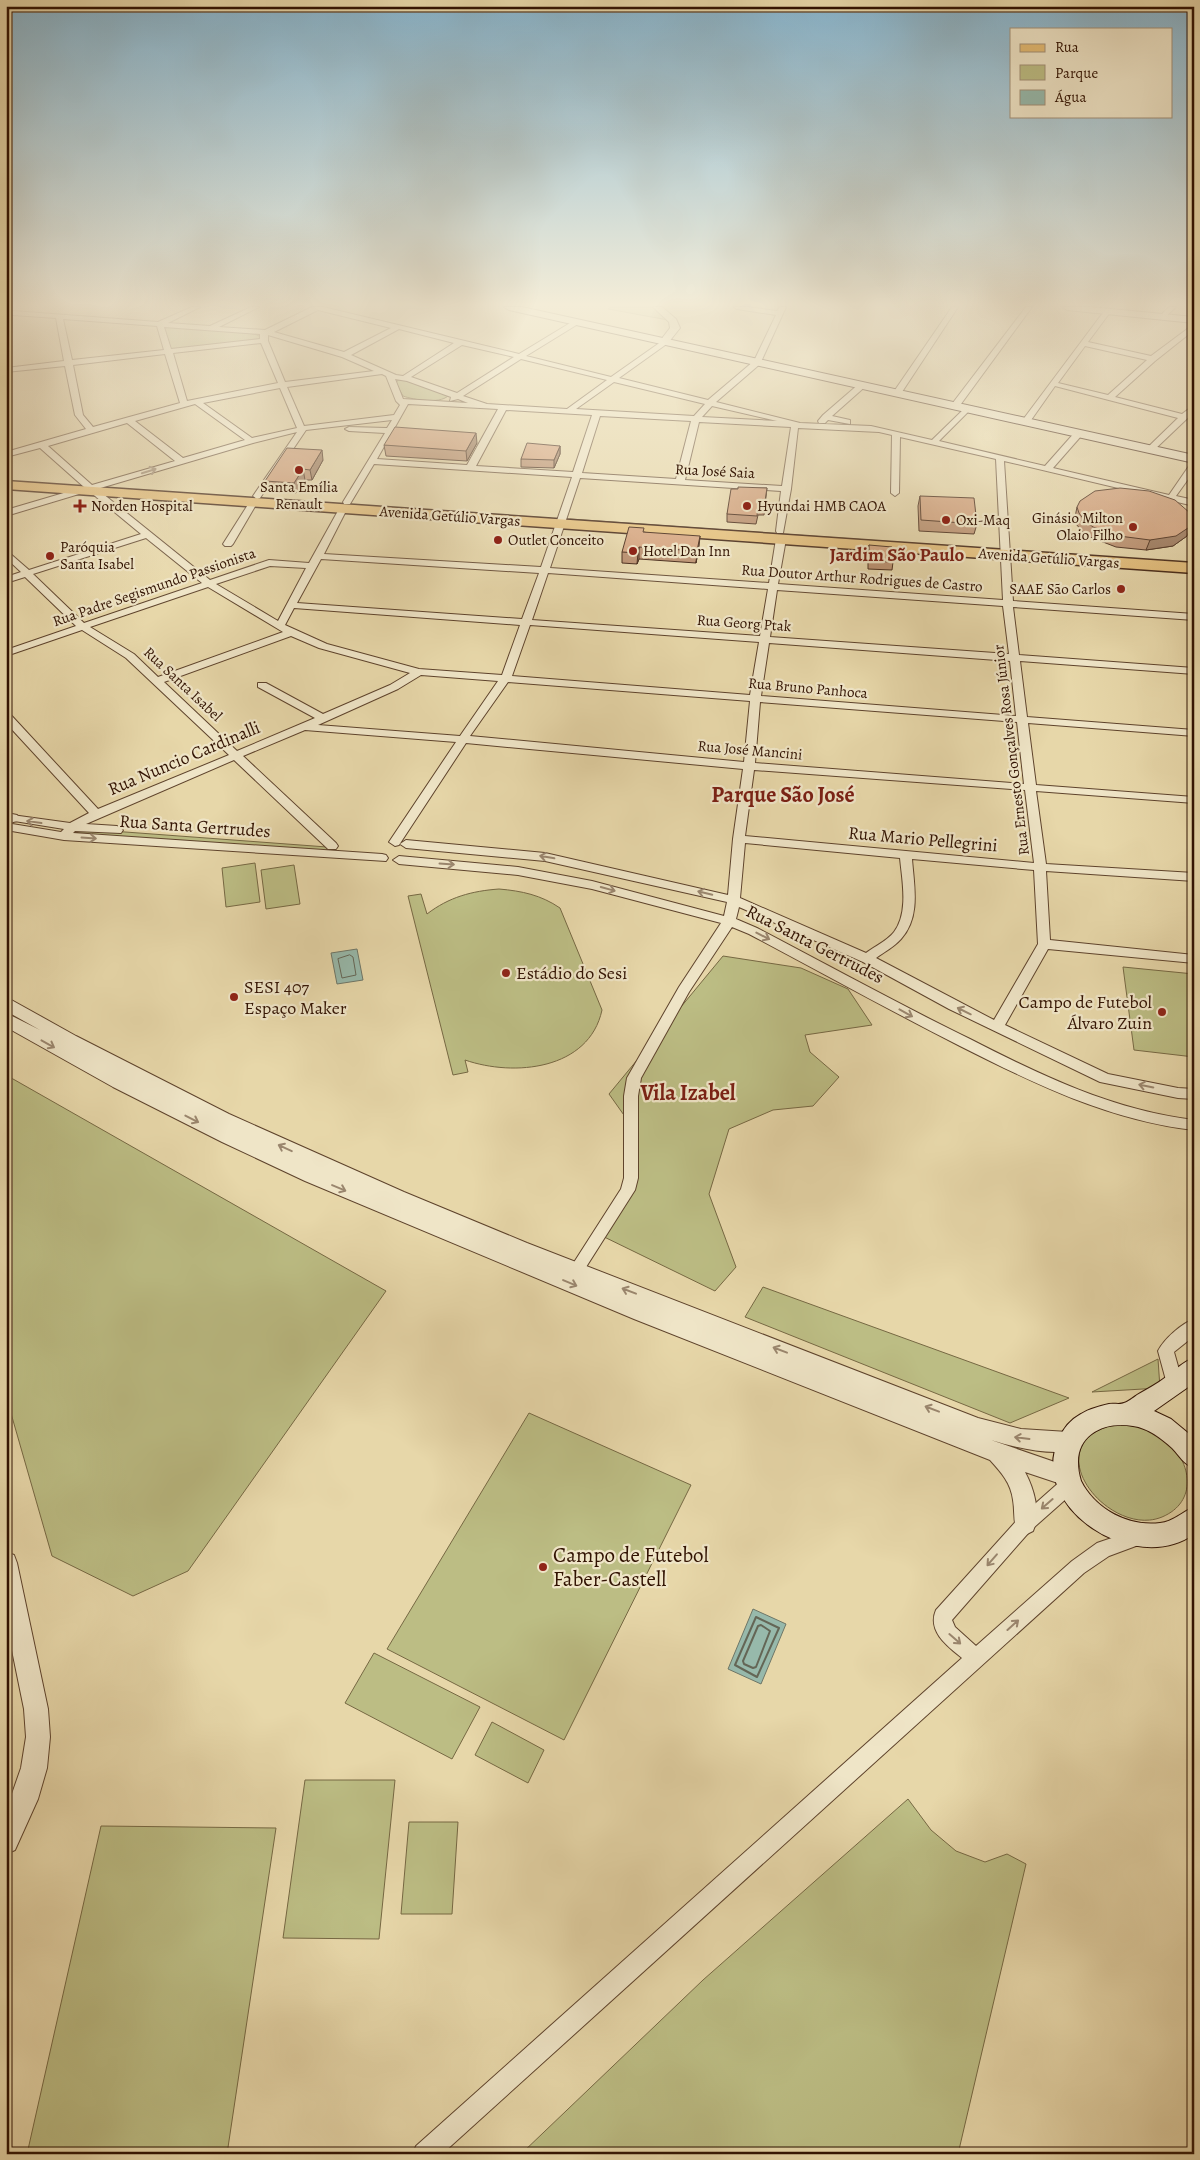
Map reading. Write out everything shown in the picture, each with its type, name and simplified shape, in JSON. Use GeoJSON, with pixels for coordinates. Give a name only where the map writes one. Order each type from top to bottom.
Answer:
{"type":"FeatureCollection","features":[{"type":"Feature","properties":{"kind":"main road"},"geometry":{"type":"LineString","coordinates":[[967,408],[1194,459]]}},
{"type":"Feature","properties":{"kind":"main road","name":"Avenida Getúlio Vargas"},"geometry":{"type":"LineString","coordinates":[[6,479],[92,488],[255,500],[1006,551],[1194,568]]}},
{"type":"Feature","properties":{"kind":"main road","name":"Avenida Getúlio Vargas"},"geometry":{"type":"LineString","coordinates":[[6,485],[92,488]]}},
{"type":"Feature","properties":{"kind":"main road","name":"Avenida Getúlio Vargas"},"geometry":{"type":"LineString","coordinates":[[1006,551],[1194,560]]}},
{"type":"Feature","properties":{"kind":"main road"},"geometry":{"type":"LineString","coordinates":[[1128,1414],[1175,1384],[1194,1368]]}},
{"type":"Feature","properties":{"kind":"main road"},"geometry":{"type":"LineString","coordinates":[[1194,1457],[1186,1446],[1169,1430],[1149,1420],[1128,1414],[1108,1414],[1091,1419],[1078,1429],[1068,1442],[1065,1459],[1068,1481],[1084,1506],[1100,1520],[1120,1531],[1141,1536],[1194,1535]]}},
{"type":"Feature","properties":{"kind":"main road"},"geometry":{"type":"LineString","coordinates":[[1168,1535],[1185,1528],[1194,1518]]}},
{"type":"Feature","properties":{"kind":"street"},"geometry":{"type":"LineString","coordinates":[[77,408],[79,415],[92,431]]}},
{"type":"Feature","properties":{"kind":"street"},"geometry":{"type":"LineString","coordinates":[[6,455],[171,408]]}},
{"type":"Feature","properties":{"kind":"street"},"geometry":{"type":"LineString","coordinates":[[205,408],[251,441]]}},
{"type":"Feature","properties":{"kind":"street"},"geometry":{"type":"LineString","coordinates":[[228,544],[255,500],[302,431],[291,408]]}},
{"type":"Feature","properties":{"kind":"street"},"geometry":{"type":"LineString","coordinates":[[280,626],[345,505],[402,408]]}},
{"type":"Feature","properties":{"kind":"street"},"geometry":{"type":"LineString","coordinates":[[470,468],[503,408],[695,420],[797,424]]}},
{"type":"Feature","properties":{"kind":"street"},"geometry":{"type":"LineString","coordinates":[[569,411],[573,408]]}},
{"type":"Feature","properties":{"kind":"street"},"geometry":{"type":"LineString","coordinates":[[680,482],[695,420],[706,408]]}},
{"type":"Feature","properties":{"kind":"street"},"geometry":{"type":"LineString","coordinates":[[734,408],[814,427],[878,430]]}},
{"type":"Feature","properties":{"kind":"street"},"geometry":{"type":"LineString","coordinates":[[814,427],[837,408]]}},
{"type":"Feature","properties":{"kind":"street"},"geometry":{"type":"LineString","coordinates":[[934,442],[967,408]]}},
{"type":"Feature","properties":{"kind":"street"},"geometry":{"type":"LineString","coordinates":[[1026,421],[1036,408]]}},
{"type":"Feature","properties":{"kind":"street"},"geometry":{"type":"LineString","coordinates":[[1147,408],[1183,417]]}},
{"type":"Feature","properties":{"kind":"street"},"geometry":{"type":"LineString","coordinates":[[1150,449],[1193,408]]}},
{"type":"Feature","properties":{"kind":"street"},"geometry":{"type":"LineString","coordinates":[[401,843],[463,739],[506,678],[562,520],[597,413]]}},
{"type":"Feature","properties":{"kind":"street"},"geometry":{"type":"LineString","coordinates":[[6,513],[251,441],[300,429],[398,417]]}},
{"type":"Feature","properties":{"kind":"street"},"geometry":{"type":"LineString","coordinates":[[826,417],[1194,503]]}},
{"type":"Feature","properties":{"kind":"street"},"geometry":{"type":"LineString","coordinates":[[129,420],[181,461]]}},
{"type":"Feature","properties":{"kind":"street"},"geometry":{"type":"LineString","coordinates":[[576,1271],[628,1190],[631,1178],[631,1111],[634,1078],[684,990],[729,922],[734,900],[755,699],[774,587],[794,428],[797,424]]}},
{"type":"Feature","properties":{"kind":"street"},"geometry":{"type":"LineString","coordinates":[[311,427],[390,431]]}},
{"type":"Feature","properties":{"kind":"street"},"geometry":{"type":"LineString","coordinates":[[1047,469],[1079,433]]}},
{"type":"Feature","properties":{"kind":"street"},"geometry":{"type":"LineString","coordinates":[[895,493],[896,434]]}},
{"type":"Feature","properties":{"kind":"street","name":"Rua Bruno Panhoca"},"geometry":{"type":"LineString","coordinates":[[42,445],[209,584],[291,633],[323,646],[419,672],[1194,733]]}},
{"type":"Feature","properties":{"kind":"street","name":"Rua Ernesto Gonçalves Rosa Júnior"},"geometry":{"type":"LineString","coordinates":[[1000,458],[1008,604],[1040,867],[1044,944]]}},
{"type":"Feature","properties":{"kind":"street","name":"Rua José Saia"},"geometry":{"type":"LineString","coordinates":[[371,461],[787,489]]}},
{"type":"Feature","properties":{"kind":"street"},"geometry":{"type":"LineString","coordinates":[[1171,498],[1194,465]]}},
{"type":"Feature","properties":{"kind":"street"},"geometry":{"type":"LineString","coordinates":[[6,580],[149,534]]}},
{"type":"Feature","properties":{"kind":"street","name":"Rua Santa Isabel"},"geometry":{"type":"LineString","coordinates":[[6,553],[83,627],[130,656],[158,681],[332,846]]}},
{"type":"Feature","properties":{"kind":"street","name":"Rua Doutor Arthur Rodrigues de Castro"},"geometry":{"type":"LineString","coordinates":[[318,556],[543,570],[1194,617]]}},
{"type":"Feature","properties":{"kind":"street","name":"Rua Padre Segismundo Passionista"},"geometry":{"type":"LineString","coordinates":[[6,653],[268,563],[313,566]]}},
{"type":"Feature","properties":{"kind":"street","name":"Rua Georg Ptak"},"geometry":{"type":"LineString","coordinates":[[291,604],[1194,671]]}},
{"type":"Feature","properties":{"kind":"street"},"geometry":{"type":"LineString","coordinates":[[158,681],[291,633]]}},
{"type":"Feature","properties":{"kind":"street","name":"Rua Nuncio Cardinalli"},"geometry":{"type":"LineString","coordinates":[[68,831],[96,814],[304,727],[394,687],[419,672]]}},
{"type":"Feature","properties":{"kind":"street"},"geometry":{"type":"LineString","coordinates":[[262,685],[322,718]]}},
{"type":"Feature","properties":{"kind":"street"},"geometry":{"type":"LineString","coordinates":[[6,716],[96,814]]}},
{"type":"Feature","properties":{"kind":"street","name":"Rua José Mancini"},"geometry":{"type":"LineString","coordinates":[[304,727],[463,739],[749,766],[1194,800]]}},
{"type":"Feature","properties":{"kind":"street","name":"Rua Santa Gertrudes"},"geometry":{"type":"LineString","coordinates":[[8,820],[68,831],[381,854]]}},
{"type":"Feature","properties":{"kind":"street","name":"Rua Santa Gertrudes"},"geometry":{"type":"LineString","coordinates":[[68,831],[332,846],[381,854],[389,861],[399,860],[500,869],[583,883],[729,922],[753,931],[926,1024],[1036,1079],[1114,1109],[1152,1119],[1194,1125]]}},
{"type":"Feature","properties":{"kind":"street","name":"Rua Mario Pellegrini"},"geometry":{"type":"LineString","coordinates":[[739,839],[1040,867],[1194,877]]}},
{"type":"Feature","properties":{"kind":"street"},"geometry":{"type":"LineString","coordinates":[[381,854],[383,845],[401,843],[409,850],[407,855],[399,860]]}},
{"type":"Feature","properties":{"kind":"street","name":"Rua Santa Gertrudes"},"geometry":{"type":"LineString","coordinates":[[401,843],[545,857],[734,900],[867,959],[997,1027],[1105,1078],[1178,1093],[1194,1094]]}},
{"type":"Feature","properties":{"kind":"street"},"geometry":{"type":"LineString","coordinates":[[867,959],[893,939],[905,924],[909,914],[906,855]]}},
{"type":"Feature","properties":{"kind":"street"},"geometry":{"type":"LineString","coordinates":[[997,1027],[1044,944],[1194,959]]}},
{"type":"Feature","properties":{"kind":"street"},"geometry":{"type":"LineString","coordinates":[[6,1003],[70,1040],[223,1119],[397,1197],[576,1271],[977,1427],[1021,1439],[1068,1442]]}},
{"type":"Feature","properties":{"kind":"street"},"geometry":{"type":"LineString","coordinates":[[6,1019],[118,1082],[228,1137],[312,1176],[640,1312],[1068,1481],[1025,1524],[943,1616],[941,1620],[944,1630],[977,1658]]}},
{"type":"Feature","properties":{"kind":"street"},"geometry":{"type":"LineString","coordinates":[[1175,1384],[1166,1351],[1194,1326]]}},
{"type":"Feature","properties":{"kind":"street"},"geometry":{"type":"LineString","coordinates":[[996,1451],[1020,1482],[1026,1507],[1025,1524]]}},
{"type":"Feature","properties":{"kind":"street"},"geometry":{"type":"LineString","coordinates":[[424,2154],[1078,1567],[1103,1549],[1141,1536]]}},
{"type":"Feature","properties":{"kind":"street"},"geometry":{"type":"LineString","coordinates":[[6,1564],[36,1708],[38,1737],[34,1768],[25,1799],[6,1841]]}},
{"type":"Feature","properties":{"kind":"green space"},"geometry":{"type":"Polygon","coordinates":[[[105,488],[549,518],[555,519],[105,488]]]}},
{"type":"Feature","properties":{"kind":"green space"},"geometry":{"type":"Polygon","coordinates":[[[566,520],[996,549],[1000,550],[566,520]]]}},
{"type":"Feature","properties":{"kind":"green space"},"geometry":{"type":"Polygon","coordinates":[[[85,829],[327,847],[330,849],[329,852],[77,834],[78,831],[85,829]]]}},
{"type":"Feature","properties":{"kind":"green space"},"geometry":{"type":"Polygon","coordinates":[[[255,863],[260,902],[226,907],[222,868],[255,863]]]}},
{"type":"Feature","properties":{"kind":"green space"},"geometry":{"type":"Polygon","coordinates":[[[294,865],[300,904],[266,909],[261,870],[294,865]]]}},
{"type":"Feature","properties":{"kind":"green space"},"geometry":{"type":"Polygon","coordinates":[[[499,889],[531,894],[560,908],[602,1010],[594,1030],[582,1046],[566,1057],[547,1064],[505,1068],[465,1060],[468,1072],[453,1075],[408,896],[421,894],[427,914],[452,899],[479,891],[499,889]]]}},
{"type":"Feature","properties":{"kind":"green space"},"geometry":{"type":"Polygon","coordinates":[[[723,956],[801,968],[848,989],[872,1025],[805,1035],[810,1052],[839,1077],[813,1106],[773,1110],[729,1129],[709,1194],[736,1267],[715,1291],[594,1232],[625,1191],[626,1118],[609,1094],[723,956]]]}},
{"type":"Feature","properties":{"kind":"green space","name":"Campo de Futebol Álvaro Zuin"},"geometry":{"type":"Polygon","coordinates":[[[1123,967],[1194,974],[1194,1057],[1134,1050],[1123,967]]]}},
{"type":"Feature","properties":{"kind":"green space"},"geometry":{"type":"Polygon","coordinates":[[[6,1075],[386,1291],[188,1571],[133,1596],[52,1556],[6,1396],[6,1075]]]}},
{"type":"Feature","properties":{"kind":"green space"},"geometry":{"type":"Polygon","coordinates":[[[763,1287],[1069,1398],[1010,1423],[745,1317],[763,1287]]]}},
{"type":"Feature","properties":{"kind":"green space"},"geometry":{"type":"Polygon","coordinates":[[[1158,1359],[1160,1388],[1092,1392],[1158,1359]]]}},
{"type":"Feature","properties":{"kind":"green space","name":"Campo de Futebol Faber-Castell"},"geometry":{"type":"Polygon","coordinates":[[[529,1413],[691,1485],[564,1740],[387,1649],[529,1413]]]}},
{"type":"Feature","properties":{"kind":"green space"},"geometry":{"type":"Polygon","coordinates":[[[1116,1424],[1136,1427],[1154,1433],[1166,1440],[1181,1459],[1186,1470],[1186,1492],[1174,1510],[1162,1517],[1141,1520],[1121,1515],[1102,1503],[1088,1486],[1080,1468],[1080,1450],[1092,1435],[1116,1424]]]}},
{"type":"Feature","properties":{"kind":"green space"},"geometry":{"type":"Polygon","coordinates":[[[374,1653],[480,1707],[452,1759],[345,1703],[374,1653]]]}},
{"type":"Feature","properties":{"kind":"green space"},"geometry":{"type":"Polygon","coordinates":[[[492,1722],[544,1750],[528,1783],[475,1755],[492,1722]]]}},
{"type":"Feature","properties":{"kind":"green space"},"geometry":{"type":"Polygon","coordinates":[[[305,1780],[395,1780],[379,1939],[283,1938],[305,1780]]]}},
{"type":"Feature","properties":{"kind":"green space"},"geometry":{"type":"Polygon","coordinates":[[[908,1799],[931,1830],[956,1851],[985,1862],[1007,1854],[1026,1864],[958,2154],[521,2154],[703,1980],[908,1799]]]}},
{"type":"Feature","properties":{"kind":"green space"},"geometry":{"type":"Polygon","coordinates":[[[409,1822],[458,1822],[452,1914],[401,1914],[409,1822]]]}},
{"type":"Feature","properties":{"kind":"green space"},"geometry":{"type":"Polygon","coordinates":[[[101,1826],[276,1828],[227,2154],[27,2154],[101,1826]]]}},
{"type":"Feature","properties":{"kind":"water"},"geometry":{"type":"Polygon","coordinates":[[[357,949],[363,980],[337,984],[331,953],[357,949]]]}},
{"type":"Feature","properties":{"kind":"water"},"geometry":{"type":"Polygon","coordinates":[[[753,1609],[786,1624],[761,1684],[728,1669],[753,1609]]]}},
{"type":"Feature","properties":{"kind":"building"},"geometry":{"type":"Polygon","coordinates":[[[395,427],[476,433],[466,451],[384,445],[395,427]]]}},
{"type":"Feature","properties":{"kind":"building"},"geometry":{"type":"Polygon","coordinates":[[[527,443],[560,446],[554,460],[521,459],[527,443]]]}},
{"type":"Feature","properties":{"kind":"building"},"geometry":{"type":"Polygon","coordinates":[[[287,448],[322,450],[310,470],[303,469],[294,483],[265,481],[287,448]]]}},
{"type":"Feature","properties":{"kind":"building","name":"Hyundai HMB CAOA"},"geometry":{"type":"Polygon","coordinates":[[[738,487],[767,488],[764,507],[758,507],[757,516],[727,514],[731,489],[738,489],[738,487]]]}},
{"type":"Feature","properties":{"kind":"building","name":"Ginásio Milton Olaio Filho"},"geometry":{"type":"Polygon","coordinates":[[[1120,488],[1149,491],[1175,500],[1190,513],[1192,519],[1191,526],[1176,536],[1150,540],[1119,536],[1093,527],[1084,520],[1077,507],[1080,501],[1095,491],[1120,488]]]}},
{"type":"Feature","properties":{"kind":"building"},"geometry":{"type":"Polygon","coordinates":[[[920,496],[974,498],[977,524],[921,520],[920,496]]]}},
{"type":"Feature","properties":{"kind":"building"},"geometry":{"type":"Polygon","coordinates":[[[629,527],[644,528],[643,532],[700,536],[697,551],[639,547],[638,553],[622,552],[629,527]]]}},
{"type":"Feature","properties":{"kind":"building"},"geometry":{"type":"Polygon","coordinates":[[[869,545],[892,547],[893,562],[869,561],[869,545]]]}},
{"type":"Feature","properties":{"kind":"place","name":"Santa Emília Renault"},"geometry":{"type":"Point","coordinates":[299,470]}},
{"type":"Feature","properties":{"kind":"place","name":"Norden Hospital"},"geometry":{"type":"Point","coordinates":[80,506]}},
{"type":"Feature","properties":{"kind":"place","name":"Hyundai HMB CAOA"},"geometry":{"type":"Point","coordinates":[747,506]}},
{"type":"Feature","properties":{"kind":"place","name":"Oxi-Maq"},"geometry":{"type":"Point","coordinates":[946,520]}},
{"type":"Feature","properties":{"kind":"place","name":"Ginásio Milton Olaio Filho"},"geometry":{"type":"Point","coordinates":[1133,527]}},
{"type":"Feature","properties":{"kind":"place","name":"Outlet Conceito"},"geometry":{"type":"Point","coordinates":[498,540]}},
{"type":"Feature","properties":{"kind":"place","name":"Hotel Dan Inn"},"geometry":{"type":"Point","coordinates":[633,551]}},
{"type":"Feature","properties":{"kind":"place","name":"Paróquia Santa Isabel"},"geometry":{"type":"Point","coordinates":[50,556]}},
{"type":"Feature","properties":{"kind":"place","name":"SAAE São Carlos"},"geometry":{"type":"Point","coordinates":[1121,589]}},
{"type":"Feature","properties":{"kind":"place","name":"Estádio do Sesi"},"geometry":{"type":"Point","coordinates":[506,973]}},
{"type":"Feature","properties":{"kind":"place","name":"SESI 407 Espaço Maker"},"geometry":{"type":"Point","coordinates":[234,997]}},
{"type":"Feature","properties":{"kind":"place","name":"Campo de Futebol Álvaro Zuin"},"geometry":{"type":"Point","coordinates":[1162,1012]}},
{"type":"Feature","properties":{"kind":"place","name":"Campo de Futebol Faber-Castell"},"geometry":{"type":"Point","coordinates":[543,1567]}},
{"type":"Feature","properties":{"kind":"district","name":"Jardim São Paulo"},"geometry":{"type":"Point","coordinates":[897,554]}},
{"type":"Feature","properties":{"kind":"district","name":"Parque São José"},"geometry":{"type":"Point","coordinates":[783,794]}},
{"type":"Feature","properties":{"kind":"district","name":"Vila Izabel"},"geometry":{"type":"Point","coordinates":[688,1092]}}]}
